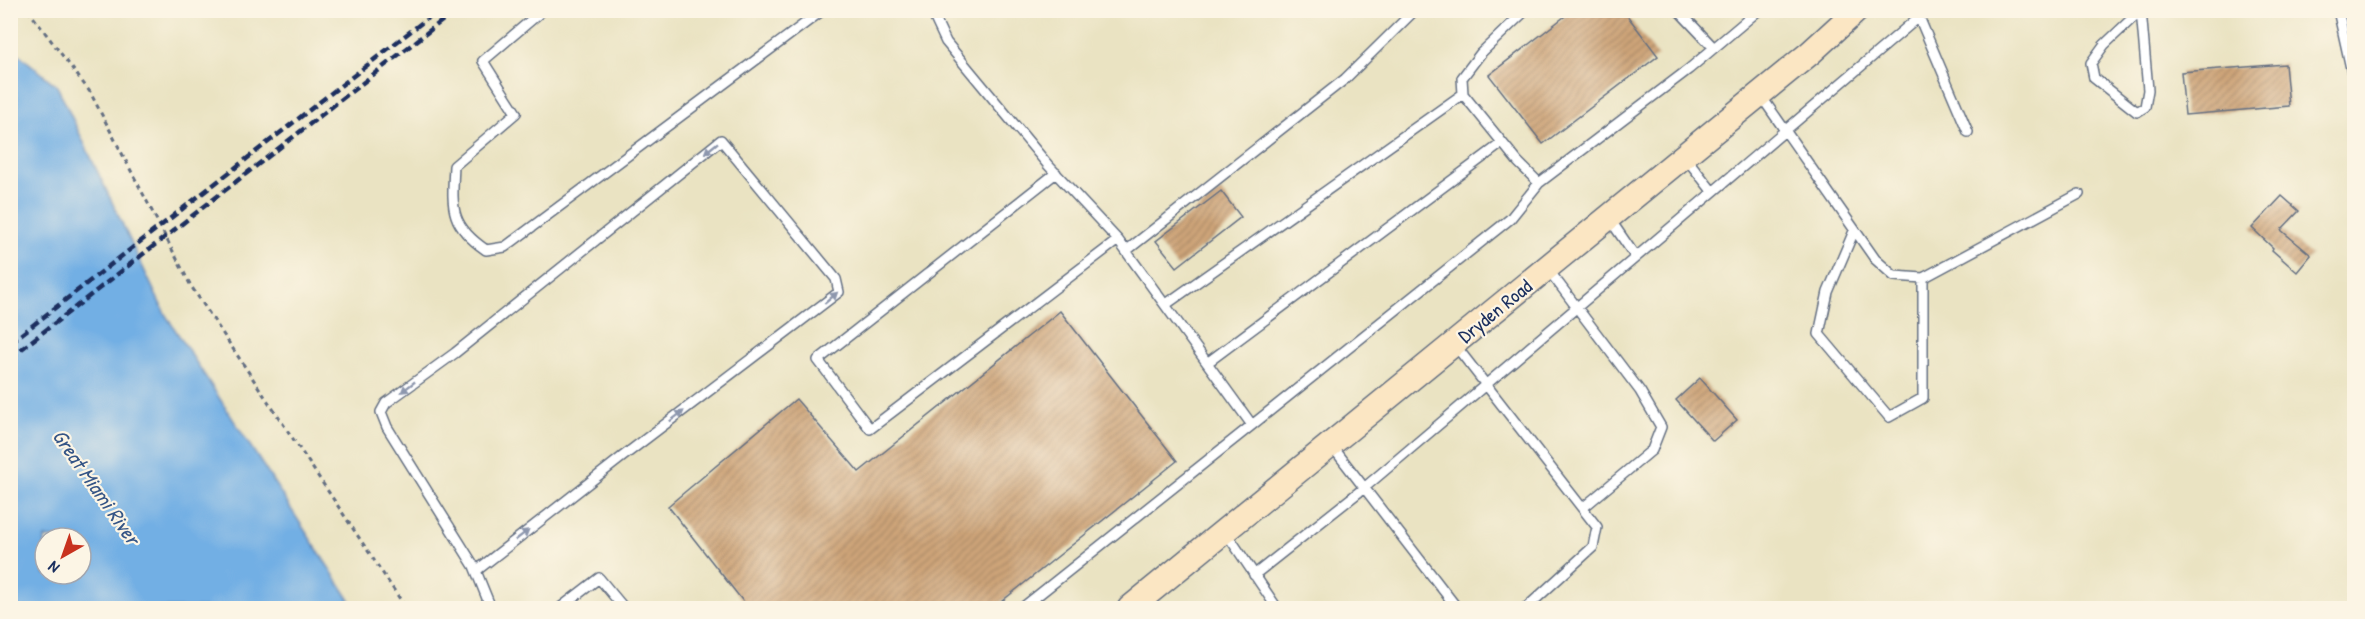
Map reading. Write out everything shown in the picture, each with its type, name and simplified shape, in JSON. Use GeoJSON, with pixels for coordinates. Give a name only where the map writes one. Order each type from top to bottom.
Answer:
{"type":"FeatureCollection","features":[{"type":"Feature","properties":{"kind":"main road","name":"Dryden Road"},"geometry":{"type":"LineString","coordinates":[[1130,609],[1810,53],[1857,10]]}},
{"type":"Feature","properties":{"kind":"lane"},"geometry":{"type":"LineString","coordinates":[[543,10],[483,61],[516,113],[454,166],[452,207],[466,236],[486,250],[506,247],[823,10]]}},
{"type":"Feature","properties":{"kind":"lane"},"geometry":{"type":"LineString","coordinates":[[931,10],[946,42],[1056,173],[1118,240],[1252,425]]}},
{"type":"Feature","properties":{"kind":"lane"},"geometry":{"type":"LineString","coordinates":[[1126,251],[1345,79],[1415,10]]}},
{"type":"Feature","properties":{"kind":"lane"},"geometry":{"type":"LineString","coordinates":[[1526,10],[1481,53],[1462,78],[1464,94],[1502,143],[1539,183]]}},
{"type":"Feature","properties":{"kind":"lane"},"geometry":{"type":"LineString","coordinates":[[1678,10],[1714,48]]}},
{"type":"Feature","properties":{"kind":"lane"},"geometry":{"type":"LineString","coordinates":[[1022,609],[1510,219],[1539,183],[1714,48],[1759,10]]}},
{"type":"Feature","properties":{"kind":"lane"},"geometry":{"type":"LineString","coordinates":[[2141,10],[2148,90],[2145,107],[2137,112],[2094,78],[2091,63],[2104,45],[2141,10]]}},
{"type":"Feature","properties":{"kind":"lane"},"geometry":{"type":"LineString","coordinates":[[2338,10],[2355,82]]}},
{"type":"Feature","properties":{"kind":"lane"},"geometry":{"type":"LineString","coordinates":[[1254,575],[1364,488],[1575,306],[1785,130],[1916,14],[1968,132]]}},
{"type":"Feature","properties":{"kind":"lane"},"geometry":{"type":"LineString","coordinates":[[1165,305],[1464,94]]}},
{"type":"Feature","properties":{"kind":"lane"},"geometry":{"type":"LineString","coordinates":[[1759,94],[1854,231],[1875,259],[1894,276],[1923,278],[2079,194]]}},
{"type":"Feature","properties":{"kind":"lane"},"geometry":{"type":"LineString","coordinates":[[476,571],[839,292],[836,279],[721,140],[463,347],[386,404],[381,412],[387,427],[476,571],[491,609]]}},
{"type":"Feature","properties":{"kind":"lane"},"geometry":{"type":"LineString","coordinates":[[1207,363],[1502,143]]}},
{"type":"Feature","properties":{"kind":"lane"},"geometry":{"type":"LineString","coordinates":[[1684,156],[1712,191]]}},
{"type":"Feature","properties":{"kind":"lane"},"geometry":{"type":"LineString","coordinates":[[1056,173],[818,360],[870,429],[1118,240]]}},
{"type":"Feature","properties":{"kind":"lane"},"geometry":{"type":"LineString","coordinates":[[1609,218],[1635,256]]}},
{"type":"Feature","properties":{"kind":"lane"},"geometry":{"type":"LineString","coordinates":[[1854,231],[1828,292],[1819,334],[1889,417],[1923,398],[1923,278]]}},
{"type":"Feature","properties":{"kind":"lane"},"geometry":{"type":"LineString","coordinates":[[1547,268],[1640,391],[1661,427],[1652,450],[1584,507]]}},
{"type":"Feature","properties":{"kind":"lane"},"geometry":{"type":"LineString","coordinates":[[1455,344],[1584,507],[1597,527],[1593,547],[1526,609]]}},
{"type":"Feature","properties":{"kind":"lane"},"geometry":{"type":"LineString","coordinates":[[1331,445],[1457,609]]}},
{"type":"Feature","properties":{"kind":"lane"},"geometry":{"type":"LineString","coordinates":[[1225,531],[1276,609]]}},
{"type":"Feature","properties":{"kind":"lane"},"geometry":{"type":"LineString","coordinates":[[560,609],[599,578],[624,609]]}},
{"type":"Feature","properties":{"kind":"path"},"geometry":{"type":"LineString","coordinates":[[28,10],[90,92],[191,286],[406,609]]}},
{"type":"Feature","properties":{"kind":"water","name":"Great Miami River"},"geometry":{"type":"Polygon","coordinates":[[[11,48],[57,86],[165,314],[355,608],[11,608],[11,48]]]}},
{"type":"Feature","properties":{"kind":"building"},"geometry":{"type":"Polygon","coordinates":[[[1573,10],[1623,10],[1658,56],[1543,144],[1489,75],[1573,10]]]}},
{"type":"Feature","properties":{"kind":"building"},"geometry":{"type":"Polygon","coordinates":[[[2285,64],[2289,106],[2185,115],[2181,72],[2285,64]]]}},
{"type":"Feature","properties":{"kind":"building"},"geometry":{"type":"Polygon","coordinates":[[[1221,191],[1241,217],[1177,267],[1156,241],[1221,191]]]}},
{"type":"Feature","properties":{"kind":"building"},"geometry":{"type":"Polygon","coordinates":[[[2282,196],[2299,211],[2281,230],[2311,255],[2297,272],[2252,228],[2282,196]]]}},
{"type":"Feature","properties":{"kind":"building"},"geometry":{"type":"Polygon","coordinates":[[[1060,311],[1177,461],[992,609],[749,609],[668,506],[796,399],[859,472],[1060,311]]]}},
{"type":"Feature","properties":{"kind":"building"},"geometry":{"type":"Polygon","coordinates":[[[1700,378],[1737,420],[1713,441],[1676,400],[1700,378]]]}},
{"type":"Feature","properties":{"kind":"railway"},"geometry":{"type":"LineString","coordinates":[[10,343],[438,10]]}},
{"type":"Feature","properties":{"kind":"railway"},"geometry":{"type":"LineString","coordinates":[[10,358],[456,10]]}}]}
